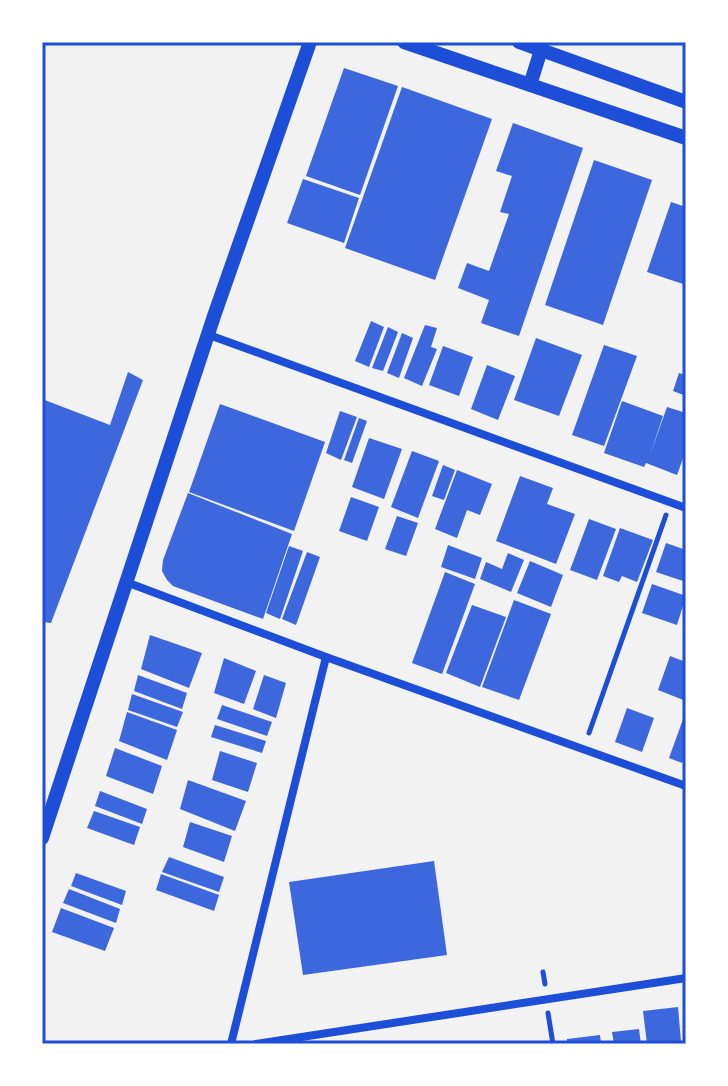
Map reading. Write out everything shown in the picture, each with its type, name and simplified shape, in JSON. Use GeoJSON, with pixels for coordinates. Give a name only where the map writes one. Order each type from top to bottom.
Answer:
{"type":"FeatureCollection","features":[{"type":"Feature","properties":{"kind":"street"},"geometry":{"type":"LineString","coordinates":[[42,838],[310,42]]}},
{"type":"Feature","properties":{"kind":"street"},"geometry":{"type":"LineString","coordinates":[[404,42],[686,138]]}},
{"type":"Feature","properties":{"kind":"street"},"geometry":{"type":"LineString","coordinates":[[519,42],[686,102]]}},
{"type":"Feature","properties":{"kind":"street"},"geometry":{"type":"LineString","coordinates":[[530,85],[541,50]]}},
{"type":"Feature","properties":{"kind":"street"},"geometry":{"type":"LineString","coordinates":[[209,335],[686,508]]}},
{"type":"Feature","properties":{"kind":"street"},"geometry":{"type":"LineString","coordinates":[[126,582],[686,786]]}},
{"type":"Feature","properties":{"kind":"street"},"geometry":{"type":"LineString","coordinates":[[231,1044],[326,657]]}},
{"type":"Feature","properties":{"kind":"street"},"geometry":{"type":"LineString","coordinates":[[256,1044],[686,978]]}},
{"type":"Feature","properties":{"kind":"path"},"geometry":{"type":"LineString","coordinates":[[589,733],[670,503]]}},
{"type":"Feature","properties":{"kind":"path"},"geometry":{"type":"LineString","coordinates":[[550,1027],[553,1044]]}},
{"type":"Feature","properties":{"kind":"building"},"geometry":{"type":"Polygon","coordinates":[[[344,68],[398,86],[360,195],[306,176],[344,68]]]}},
{"type":"Feature","properties":{"kind":"building"},"geometry":{"type":"Polygon","coordinates":[[[402,87],[492,119],[435,280],[345,248],[402,87]]]}},
{"type":"Feature","properties":{"kind":"building"},"geometry":{"type":"Polygon","coordinates":[[[513,123],[583,148],[519,336],[481,323],[489,300],[458,288],[467,263],[489,271],[509,214],[500,212],[512,176],[496,171],[513,123]]]}},
{"type":"Feature","properties":{"kind":"building"},"geometry":{"type":"Polygon","coordinates":[[[594,160],[652,180],[603,325],[545,305],[594,160]]]}},
{"type":"Feature","properties":{"kind":"building"},"geometry":{"type":"Polygon","coordinates":[[[303,179],[359,198],[344,243],[287,223],[303,179]]]}},
{"type":"Feature","properties":{"kind":"building"},"geometry":{"type":"Polygon","coordinates":[[[671,202],[686,207],[686,285],[647,272],[671,202]]]}},
{"type":"Feature","properties":{"kind":"building"},"geometry":{"type":"Polygon","coordinates":[[[371,321],[384,327],[369,367],[355,361],[371,321]]]}},
{"type":"Feature","properties":{"kind":"building"},"geometry":{"type":"Polygon","coordinates":[[[425,325],[437,328],[431,347],[437,349],[422,386],[404,378],[425,325]]]}},
{"type":"Feature","properties":{"kind":"building"},"geometry":{"type":"Polygon","coordinates":[[[388,327],[398,332],[383,371],[372,368],[388,327]]]}},
{"type":"Feature","properties":{"kind":"building"},"geometry":{"type":"Polygon","coordinates":[[[402,333],[413,338],[399,378],[387,373],[402,333]]]}},
{"type":"Feature","properties":{"kind":"building"},"geometry":{"type":"Polygon","coordinates":[[[536,338],[582,355],[559,416],[514,400],[536,338]]]}},
{"type":"Feature","properties":{"kind":"building"},"geometry":{"type":"Polygon","coordinates":[[[604,345],[637,356],[604,446],[572,435],[604,345]]]}},
{"type":"Feature","properties":{"kind":"building"},"geometry":{"type":"Polygon","coordinates":[[[443,346],[473,357],[459,396],[429,385],[443,346]]]}},
{"type":"Feature","properties":{"kind":"building"},"geometry":{"type":"Polygon","coordinates":[[[487,365],[515,376],[498,420],[471,409],[487,365]]]}},
{"type":"Feature","properties":{"kind":"building"},"geometry":{"type":"Polygon","coordinates":[[[128,372],[143,380],[51,623],[42,622],[42,399],[110,425],[128,372]]]}},
{"type":"Feature","properties":{"kind":"building"},"geometry":{"type":"Polygon","coordinates":[[[679,373],[686,375],[686,396],[673,391],[679,373]]]}},
{"type":"Feature","properties":{"kind":"building"},"geometry":{"type":"Polygon","coordinates":[[[622,401],[663,416],[650,455],[667,407],[686,413],[686,450],[677,475],[646,463],[644,467],[604,453],[622,401]]]}},
{"type":"Feature","properties":{"kind":"building"},"geometry":{"type":"Polygon","coordinates":[[[220,404],[325,442],[294,531],[189,492],[220,404]]]}},
{"type":"Feature","properties":{"kind":"building"},"geometry":{"type":"Polygon","coordinates":[[[340,411],[357,417],[341,460],[326,453],[340,411]]]}},
{"type":"Feature","properties":{"kind":"building"},"geometry":{"type":"Polygon","coordinates":[[[359,418],[367,421],[352,463],[344,460],[359,418]]]}},
{"type":"Feature","properties":{"kind":"building"},"geometry":{"type":"Polygon","coordinates":[[[369,438],[402,449],[384,499],[352,487],[369,438]]]}},
{"type":"Feature","properties":{"kind":"building"},"geometry":{"type":"Polygon","coordinates":[[[412,451],[439,461],[418,518],[391,507],[412,451]]]}},
{"type":"Feature","properties":{"kind":"building"},"geometry":{"type":"Polygon","coordinates":[[[443,465],[455,470],[444,500],[432,496],[443,465]]]}},
{"type":"Feature","properties":{"kind":"building"},"geometry":{"type":"Polygon","coordinates":[[[457,470],[492,484],[480,515],[467,510],[457,538],[435,529],[457,470]]]}},
{"type":"Feature","properties":{"kind":"building"},"geometry":{"type":"Polygon","coordinates":[[[520,476],[553,488],[547,504],[575,514],[556,564],[496,541],[520,476]]]}},
{"type":"Feature","properties":{"kind":"building"},"geometry":{"type":"Polygon","coordinates":[[[188,493],[292,534],[263,619],[173,586],[167,580],[162,571],[163,560],[188,493]]]}},
{"type":"Feature","properties":{"kind":"building"},"geometry":{"type":"Polygon","coordinates":[[[351,497],[379,507],[367,541],[339,531],[351,497]]]}},
{"type":"Feature","properties":{"kind":"building"},"geometry":{"type":"Polygon","coordinates":[[[397,516],[418,523],[406,556],[385,549],[397,516]]]}},
{"type":"Feature","properties":{"kind":"building"},"geometry":{"type":"Polygon","coordinates":[[[589,519],[616,529],[597,580],[570,570],[589,519]]]}},
{"type":"Feature","properties":{"kind":"building"},"geometry":{"type":"Polygon","coordinates":[[[620,528],[653,540],[637,582],[622,576],[619,582],[603,576],[620,528]]]}},
{"type":"Feature","properties":{"kind":"building"},"geometry":{"type":"Polygon","coordinates":[[[666,543],[686,550],[686,582],[656,572],[666,543]]]}},
{"type":"Feature","properties":{"kind":"building"},"geometry":{"type":"Polygon","coordinates":[[[448,545],[482,558],[475,579],[441,567],[448,545]]]}},
{"type":"Feature","properties":{"kind":"building"},"geometry":{"type":"Polygon","coordinates":[[[289,546],[303,551],[280,619],[266,613],[289,546]]]}},
{"type":"Feature","properties":{"kind":"building"},"geometry":{"type":"Polygon","coordinates":[[[307,552],[320,557],[296,625],[282,619],[307,552]]]}},
{"type":"Feature","properties":{"kind":"building"},"geometry":{"type":"Polygon","coordinates":[[[508,553],[524,560],[511,592],[480,579],[486,562],[502,569],[508,553]]]}},
{"type":"Feature","properties":{"kind":"building"},"geometry":{"type":"Polygon","coordinates":[[[530,561],[563,575],[551,607],[517,593],[530,561]]]}},
{"type":"Feature","properties":{"kind":"building"},"geometry":{"type":"Polygon","coordinates":[[[445,572],[475,584],[442,674],[412,663],[445,572]]]}},
{"type":"Feature","properties":{"kind":"building"},"geometry":{"type":"Polygon","coordinates":[[[652,584],[686,596],[677,625],[642,613],[652,584]]]}},
{"type":"Feature","properties":{"kind":"building"},"geometry":{"type":"Polygon","coordinates":[[[514,600],[551,614],[519,700],[482,687],[514,600]]]}},
{"type":"Feature","properties":{"kind":"building"},"geometry":{"type":"Polygon","coordinates":[[[472,605],[506,617],[480,687],[446,673],[472,605]]]}},
{"type":"Feature","properties":{"kind":"building"},"geometry":{"type":"Polygon","coordinates":[[[150,635],[202,653],[189,688],[141,669],[150,635]]]}},
{"type":"Feature","properties":{"kind":"building"},"geometry":{"type":"Polygon","coordinates":[[[670,656],[686,662],[686,701],[658,690],[670,656]]]}},
{"type":"Feature","properties":{"kind":"building"},"geometry":{"type":"Polygon","coordinates":[[[224,658],[256,671],[244,704],[214,693],[224,658]]]}},
{"type":"Feature","properties":{"kind":"building"},"geometry":{"type":"Polygon","coordinates":[[[138,675],[187,693],[182,709],[134,691],[138,675]]]}},
{"type":"Feature","properties":{"kind":"building"},"geometry":{"type":"Polygon","coordinates":[[[264,675],[286,683],[276,718],[253,709],[264,675]]]}},
{"type":"Feature","properties":{"kind":"building"},"geometry":{"type":"Polygon","coordinates":[[[132,694],[183,712],[177,727],[128,710],[132,694]]]}},
{"type":"Feature","properties":{"kind":"building"},"geometry":{"type":"Polygon","coordinates":[[[222,705],[272,722],[267,736],[217,719],[222,705]]]}},
{"type":"Feature","properties":{"kind":"building"},"geometry":{"type":"Polygon","coordinates":[[[627,708],[654,718],[642,752],[615,742],[627,708]]]}},
{"type":"Feature","properties":{"kind":"building"},"geometry":{"type":"Polygon","coordinates":[[[686,711],[686,753],[682,763],[669,758],[686,711]]]}},
{"type":"Feature","properties":{"kind":"building"},"geometry":{"type":"Polygon","coordinates":[[[127,712],[177,730],[167,760],[119,741],[127,712]]]}},
{"type":"Feature","properties":{"kind":"building"},"geometry":{"type":"Polygon","coordinates":[[[215,725],[266,741],[262,753],[211,737],[215,725]]]}},
{"type":"Feature","properties":{"kind":"building"},"geometry":{"type":"Polygon","coordinates":[[[115,748],[162,766],[153,794],[106,776],[115,748]]]}},
{"type":"Feature","properties":{"kind":"building"},"geometry":{"type":"Polygon","coordinates":[[[220,751],[257,763],[248,792],[212,780],[220,751]]]}},
{"type":"Feature","properties":{"kind":"building"},"geometry":{"type":"Polygon","coordinates":[[[188,780],[246,801],[235,831],[180,809],[188,780]]]}},
{"type":"Feature","properties":{"kind":"building"},"geometry":{"type":"Polygon","coordinates":[[[100,791],[147,809],[142,824],[95,806],[100,791]]]}},
{"type":"Feature","properties":{"kind":"building"},"geometry":{"type":"Polygon","coordinates":[[[94,811],[140,827],[134,845],[87,828],[94,811]]]}},
{"type":"Feature","properties":{"kind":"building"},"geometry":{"type":"Polygon","coordinates":[[[190,822],[232,836],[224,862],[183,847],[190,822]]]}},
{"type":"Feature","properties":{"kind":"building"},"geometry":{"type":"Polygon","coordinates":[[[169,857],[224,877],[219,892],[162,872],[169,857]]]}},
{"type":"Feature","properties":{"kind":"building"},"geometry":{"type":"Polygon","coordinates":[[[434,861],[447,955],[303,975],[289,882],[434,861]]]}},
{"type":"Feature","properties":{"kind":"building"},"geometry":{"type":"Polygon","coordinates":[[[76,873],[126,891],[122,905],[71,886],[76,873]]]}},
{"type":"Feature","properties":{"kind":"building"},"geometry":{"type":"Polygon","coordinates":[[[161,874],[219,895],[214,911],[156,890],[161,874]]]}},
{"type":"Feature","properties":{"kind":"building"},"geometry":{"type":"Polygon","coordinates":[[[69,889],[120,909],[116,923],[63,903],[69,889]]]}},
{"type":"Feature","properties":{"kind":"building"},"geometry":{"type":"Polygon","coordinates":[[[61,908],[114,928],[105,951],[52,932],[61,908]]]}},
{"type":"Feature","properties":{"kind":"building"},"geometry":{"type":"Polygon","coordinates":[[[678,1007],[681,1041],[647,1044],[643,1011],[678,1007]]]}},
{"type":"Feature","properties":{"kind":"building"},"geometry":{"type":"Polygon","coordinates":[[[639,1029],[641,1044],[614,1044],[612,1032],[639,1029]]]}},
{"type":"Feature","properties":{"kind":"building"},"geometry":{"type":"Polygon","coordinates":[[[600,1035],[601,1044],[567,1044],[567,1039],[600,1035]]]}}]}
